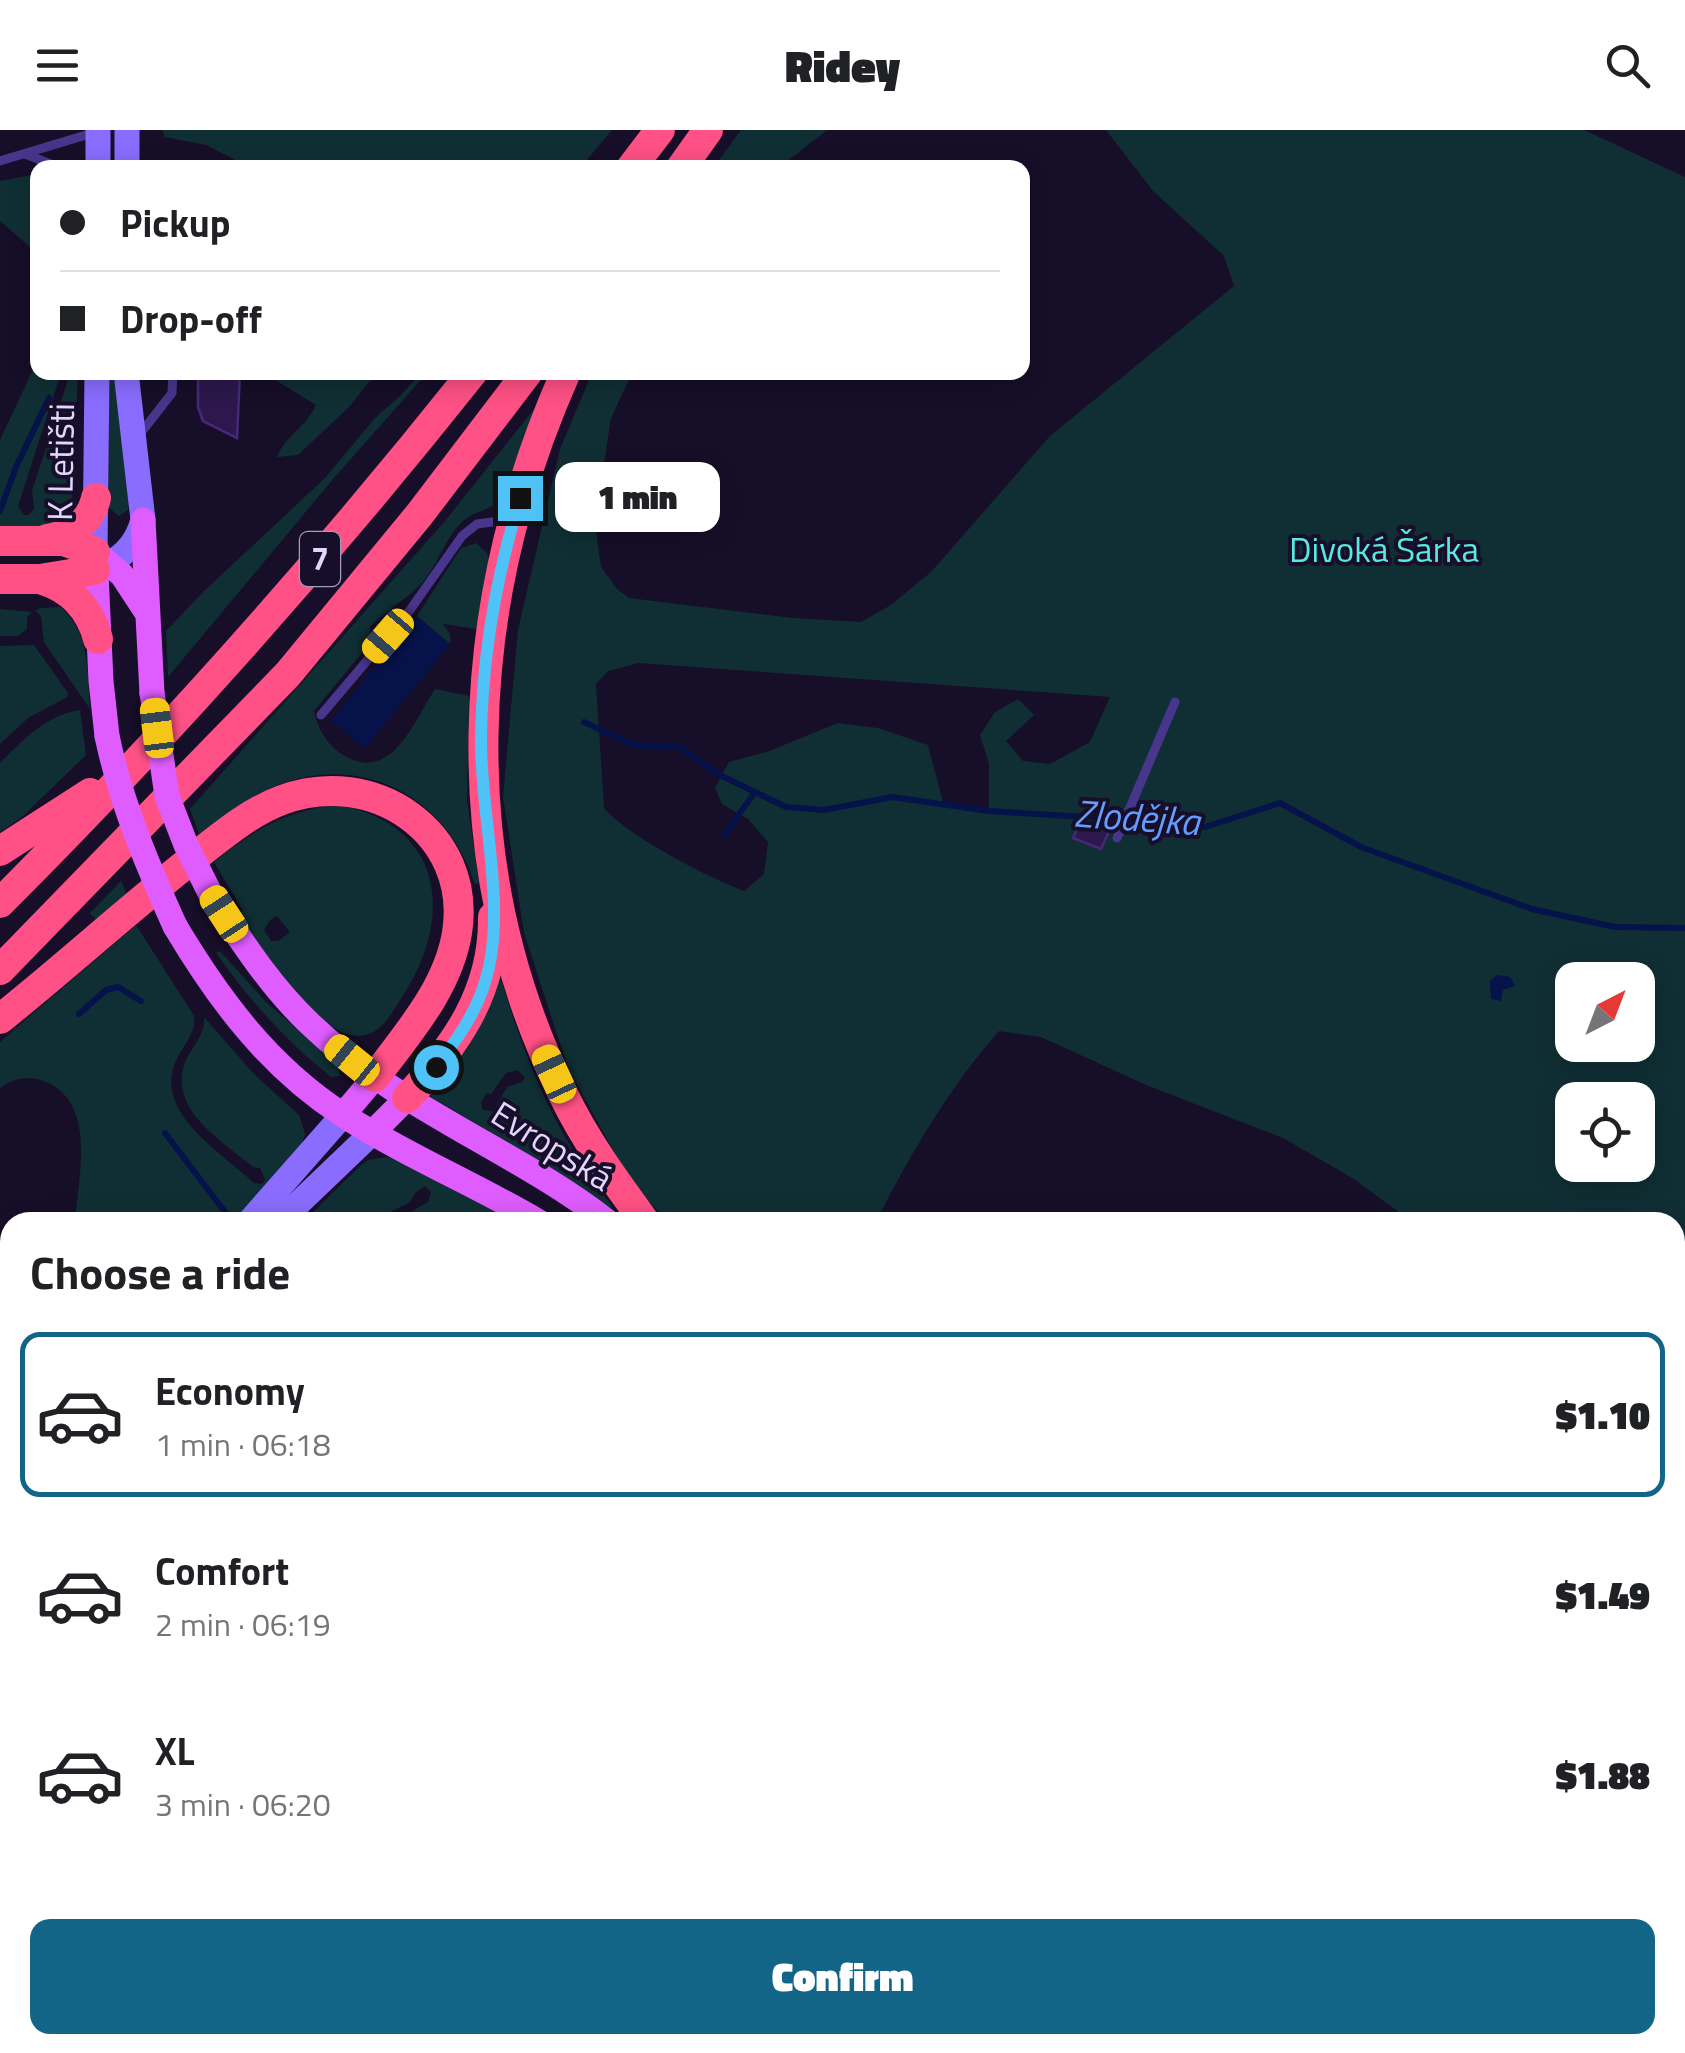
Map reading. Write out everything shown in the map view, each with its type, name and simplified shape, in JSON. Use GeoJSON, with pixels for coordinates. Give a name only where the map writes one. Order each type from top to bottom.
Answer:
{"type":"FeatureCollection","features":[{"type":"Feature","properties":{"kind":"highway"},"geometry":{"type":"LineString","coordinates":[[638,160],[660,130]]}},
{"type":"Feature","properties":{"kind":"highway"},"geometry":{"type":"LineString","coordinates":[[687,160],[708,130]]}},
{"type":"Feature","properties":{"kind":"highway","name":"7"},"geometry":{"type":"LineString","coordinates":[[0,851],[103,784],[160,739],[279,608],[466,380]]}},
{"type":"Feature","properties":{"kind":"highway"},"geometry":{"type":"LineString","coordinates":[[0,970],[288,674],[408,529],[522,380]]}},
{"type":"Feature","properties":{"kind":"highway"},"geometry":{"type":"LineString","coordinates":[[407,1098],[450,1049],[484,986],[493,934],[492,881],[482,794],[483,688],[495,596],[514,519],[541,432],[563,380]]}},
{"type":"Feature","properties":{"kind":"highway"},"geometry":{"type":"LineString","coordinates":[[34,541],[71,532],[85,520],[96,498]]}},
{"type":"Feature","properties":{"kind":"highway"},"geometry":{"type":"LineString","coordinates":[[0,542],[64,542],[99,570]]}},
{"type":"Feature","properties":{"kind":"highway"},"geometry":{"type":"LineString","coordinates":[[0,580],[40,579],[99,570]]}},
{"type":"Feature","properties":{"kind":"highway"},"geometry":{"type":"LineString","coordinates":[[40,579],[74,596],[90,615],[98,639]]}},
{"type":"Feature","properties":{"kind":"highway"},"geometry":{"type":"LineString","coordinates":[[0,903],[160,739]]}},
{"type":"Feature","properties":{"kind":"highway"},"geometry":{"type":"LineString","coordinates":[[0,1018],[112,922],[243,821],[298,794],[347,790],[382,800],[425,830],[448,865],[458,903],[456,934],[444,974],[375,1077]]}},
{"type":"Feature","properties":{"kind":"highway"},"geometry":{"type":"LineString","coordinates":[[492,881],[544,1054],[582,1130],[638,1212]]}},
{"type":"Feature","properties":{"kind":"main road","name":"K Letišti"},"geometry":{"type":"LineString","coordinates":[[97,380],[99,570]]}},
{"type":"Feature","properties":{"kind":"main road","name":"K Letišti"},"geometry":{"type":"LineString","coordinates":[[127,380],[143,520]]}},
{"type":"Feature","properties":{"kind":"main road"},"geometry":{"type":"LineString","coordinates":[[143,520],[130,547],[99,570],[132,587],[148,614]]}},
{"type":"Feature","properties":{"kind":"main road","name":"Evropská"},"geometry":{"type":"LineString","coordinates":[[143,520],[152,693],[167,796],[212,897],[288,1001],[310,1024],[375,1077],[593,1212]]}},
{"type":"Feature","properties":{"kind":"main road","name":"Evropská"},"geometry":{"type":"LineString","coordinates":[[99,570],[98,639],[108,736],[121,794],[140,849],[175,926],[204,976],[269,1055],[342,1115],[520,1212]]}},
{"type":"Feature","properties":{"kind":"main road"},"geometry":{"type":"LineString","coordinates":[[257,1212],[375,1077]]}},
{"type":"Feature","properties":{"kind":"main road"},"geometry":{"type":"LineString","coordinates":[[289,1212],[407,1098]]}},
{"type":"Feature","properties":{"kind":"lane"},"geometry":{"type":"LineString","coordinates":[[0,161],[113,140]]}},
{"type":"Feature","properties":{"kind":"lane"},"geometry":{"type":"LineString","coordinates":[[25,154],[40,160]]}},
{"type":"Feature","properties":{"kind":"lane"},"geometry":{"type":"LineString","coordinates":[[134,443],[172,393],[173,380]]}},
{"type":"Feature","properties":{"kind":"lane"},"geometry":{"type":"LineString","coordinates":[[321,715],[410,610],[462,536],[477,524],[514,519]]}},
{"type":"Feature","properties":{"kind":"lane"},"geometry":{"type":"LineString","coordinates":[[1118,834],[1175,702]]}},
{"type":"Feature","properties":{"kind":"green space"},"geometry":{"type":"Polygon","coordinates":[[[162,130],[612,130],[587,160],[235,160],[206,145],[165,137],[162,130]]]}},
{"type":"Feature","properties":{"kind":"green space"},"geometry":{"type":"Polygon","coordinates":[[[741,130],[827,130],[789,160],[719,160],[741,130]]]}},
{"type":"Feature","properties":{"kind":"green space","name":"Divoká Šárka"},"geometry":{"type":"Polygon","coordinates":[[[1106,130],[1584,130],[1685,177],[1685,1212],[1399,1212],[1354,1179],[1283,1138],[1146,1085],[1041,1037],[999,1031],[932,1122],[881,1212],[658,1212],[628,1177],[568,1068],[524,933],[503,797],[518,630],[560,449],[589,380],[629,380],[611,418],[595,523],[601,567],[617,589],[629,598],[793,618],[861,622],[891,605],[931,572],[1050,436],[1234,286],[1224,256],[1153,191],[1106,130]],[[639,663],[608,671],[596,684],[604,808],[649,843],[744,891],[764,874],[768,842],[748,819],[722,804],[715,788],[729,762],[769,751],[838,723],[878,728],[928,745],[943,802],[989,811],[989,764],[980,735],[995,712],[1018,699],[1034,715],[1006,741],[1023,761],[1050,764],[1090,742],[1110,697],[639,663]],[[1081,821],[1074,838],[1101,849],[1109,832],[1081,821]]]}},
{"type":"Feature","properties":{"kind":"green space"},"geometry":{"type":"Polygon","coordinates":[[[30,175],[30,247],[0,221],[0,181],[30,175]]]}},
{"type":"Feature","properties":{"kind":"green space"},"geometry":{"type":"Polygon","coordinates":[[[30,376],[30,380],[59,380],[18,506],[24,515],[29,515],[34,509],[32,491],[68,380],[78,380],[72,502],[60,518],[32,527],[0,527],[0,440],[30,376]]]}},
{"type":"Feature","properties":{"kind":"green space"},"geometry":{"type":"Polygon","coordinates":[[[109,380],[116,380],[129,499],[128,510],[119,516],[108,507],[109,380]]]}},
{"type":"Feature","properties":{"kind":"green space"},"geometry":{"type":"Polygon","coordinates":[[[370,380],[350,406],[298,455],[277,457],[316,405],[277,381],[370,380]]]}},
{"type":"Feature","properties":{"kind":"green space"},"geometry":{"type":"Polygon","coordinates":[[[415,380],[421,380],[168,677],[166,631],[325,478],[375,418],[415,380]]]}},
{"type":"Feature","properties":{"kind":"green space"},"geometry":{"type":"Polygon","coordinates":[[[546,394],[504,496],[458,526],[419,586],[370,627],[370,643],[314,711],[324,736],[339,752],[362,762],[376,761],[400,745],[435,689],[469,696],[467,800],[479,883],[475,884],[461,852],[442,824],[419,802],[392,786],[362,777],[330,774],[297,779],[264,791],[200,837],[190,809],[445,521],[546,394]]]}},
{"type":"Feature","properties":{"kind":"green space"},"geometry":{"type":"Polygon","coordinates":[[[476,543],[489,559],[477,629],[443,624],[450,634],[450,644],[417,616],[461,548],[476,543]]]}},
{"type":"Feature","properties":{"kind":"green space"},"geometry":{"type":"Polygon","coordinates":[[[60,607],[82,641],[90,709],[44,642],[41,616],[35,611],[60,607]]]}},
{"type":"Feature","properties":{"kind":"green space"},"geometry":{"type":"Polygon","coordinates":[[[0,609],[32,612],[27,617],[27,629],[18,636],[0,636],[0,609]]]}},
{"type":"Feature","properties":{"kind":"green space"},"geometry":{"type":"Polygon","coordinates":[[[34,645],[67,697],[28,718],[0,744],[0,646],[34,645]]]}},
{"type":"Feature","properties":{"kind":"green space"},"geometry":{"type":"Polygon","coordinates":[[[80,710],[86,755],[22,817],[0,832],[0,763],[46,723],[80,710]]]}},
{"type":"Feature","properties":{"kind":"green space"},"geometry":{"type":"Polygon","coordinates":[[[338,805],[373,815],[399,831],[418,852],[429,877],[433,904],[430,933],[420,964],[389,1017],[375,1031],[363,1036],[332,1027],[303,999],[238,915],[243,911],[214,862],[272,823],[338,805]],[[277,916],[264,930],[271,941],[290,932],[277,916]]]}},
{"type":"Feature","properties":{"kind":"green space"},"geometry":{"type":"Polygon","coordinates":[[[121,881],[127,895],[96,920],[90,913],[121,881]]]}},
{"type":"Feature","properties":{"kind":"green space"},"geometry":{"type":"Polygon","coordinates":[[[136,925],[194,1016],[191,1035],[174,1066],[171,1084],[184,1117],[254,1183],[262,1184],[265,1180],[260,1168],[253,1167],[212,1134],[190,1108],[184,1094],[186,1060],[201,1034],[204,1017],[253,1073],[299,1115],[305,1134],[302,1144],[248,1212],[76,1212],[81,1143],[72,1106],[61,1091],[38,1079],[21,1078],[0,1088],[0,1042],[136,925]]]}},
{"type":"Feature","properties":{"kind":"green space"},"geometry":{"type":"Polygon","coordinates":[[[220,951],[265,1001],[338,1065],[340,1076],[331,1077],[284,1034],[229,970],[216,953],[220,951]]]}},
{"type":"Feature","properties":{"kind":"green space"},"geometry":{"type":"Polygon","coordinates":[[[500,976],[544,1097],[574,1153],[612,1206],[431,1097],[500,976]],[[517,1070],[506,1073],[481,1102],[483,1110],[493,1111],[507,1087],[525,1077],[517,1070]]]}},
{"type":"Feature","properties":{"kind":"green space"},"geometry":{"type":"Polygon","coordinates":[[[396,1159],[495,1212],[410,1212],[428,1202],[431,1192],[425,1186],[409,1203],[390,1212],[313,1212],[368,1160],[396,1159]]]}},
{"type":"Feature","properties":{"kind":"shaded area"},"geometry":{"type":"Polygon","coordinates":[[[417,616],[450,644],[365,748],[331,720],[417,616]]]}},
{"type":"Feature","properties":{"kind":"shaded area"},"geometry":{"type":"Polygon","coordinates":[[[1497,975],[1510,977],[1515,986],[1503,990],[1501,1001],[1491,999],[1490,981],[1497,975]]]}},
{"type":"Feature","properties":{"kind":"building"},"geometry":{"type":"Polygon","coordinates":[[[198,380],[240,380],[237,438],[203,421],[198,407],[198,380]]]}},
{"type":"Feature","properties":{"kind":"building"},"geometry":{"type":"Polygon","coordinates":[[[1081,821],[1109,831],[1101,849],[1073,838],[1081,821]]]}},
{"type":"Feature","properties":{"kind":"waterway"},"geometry":{"type":"LineString","coordinates":[[0,511],[49,398]]}},
{"type":"Feature","properties":{"kind":"waterway","name":"Zlodějka"},"geometry":{"type":"LineString","coordinates":[[584,722],[634,745],[680,747],[718,774],[786,807],[824,810],[892,797],[989,811],[1205,827],[1280,803],[1361,847],[1532,909],[1615,927],[1685,928]]}},
{"type":"Feature","properties":{"kind":"waterway"},"geometry":{"type":"LineString","coordinates":[[725,834],[755,792]]}},
{"type":"Feature","properties":{"kind":"waterway"},"geometry":{"type":"LineString","coordinates":[[79,1014],[106,990],[118,987],[141,1001]]}},
{"type":"Feature","properties":{"kind":"waterway"},"geometry":{"type":"LineString","coordinates":[[165,1133],[225,1212]]}},
{"type":"Feature","properties":{"kind":"route"},"geometry":{"type":"LineString","coordinates":[[436,1067],[477,1004],[492,953],[492,881],[481,768],[483,688],[495,596],[520,498]]}}]}
